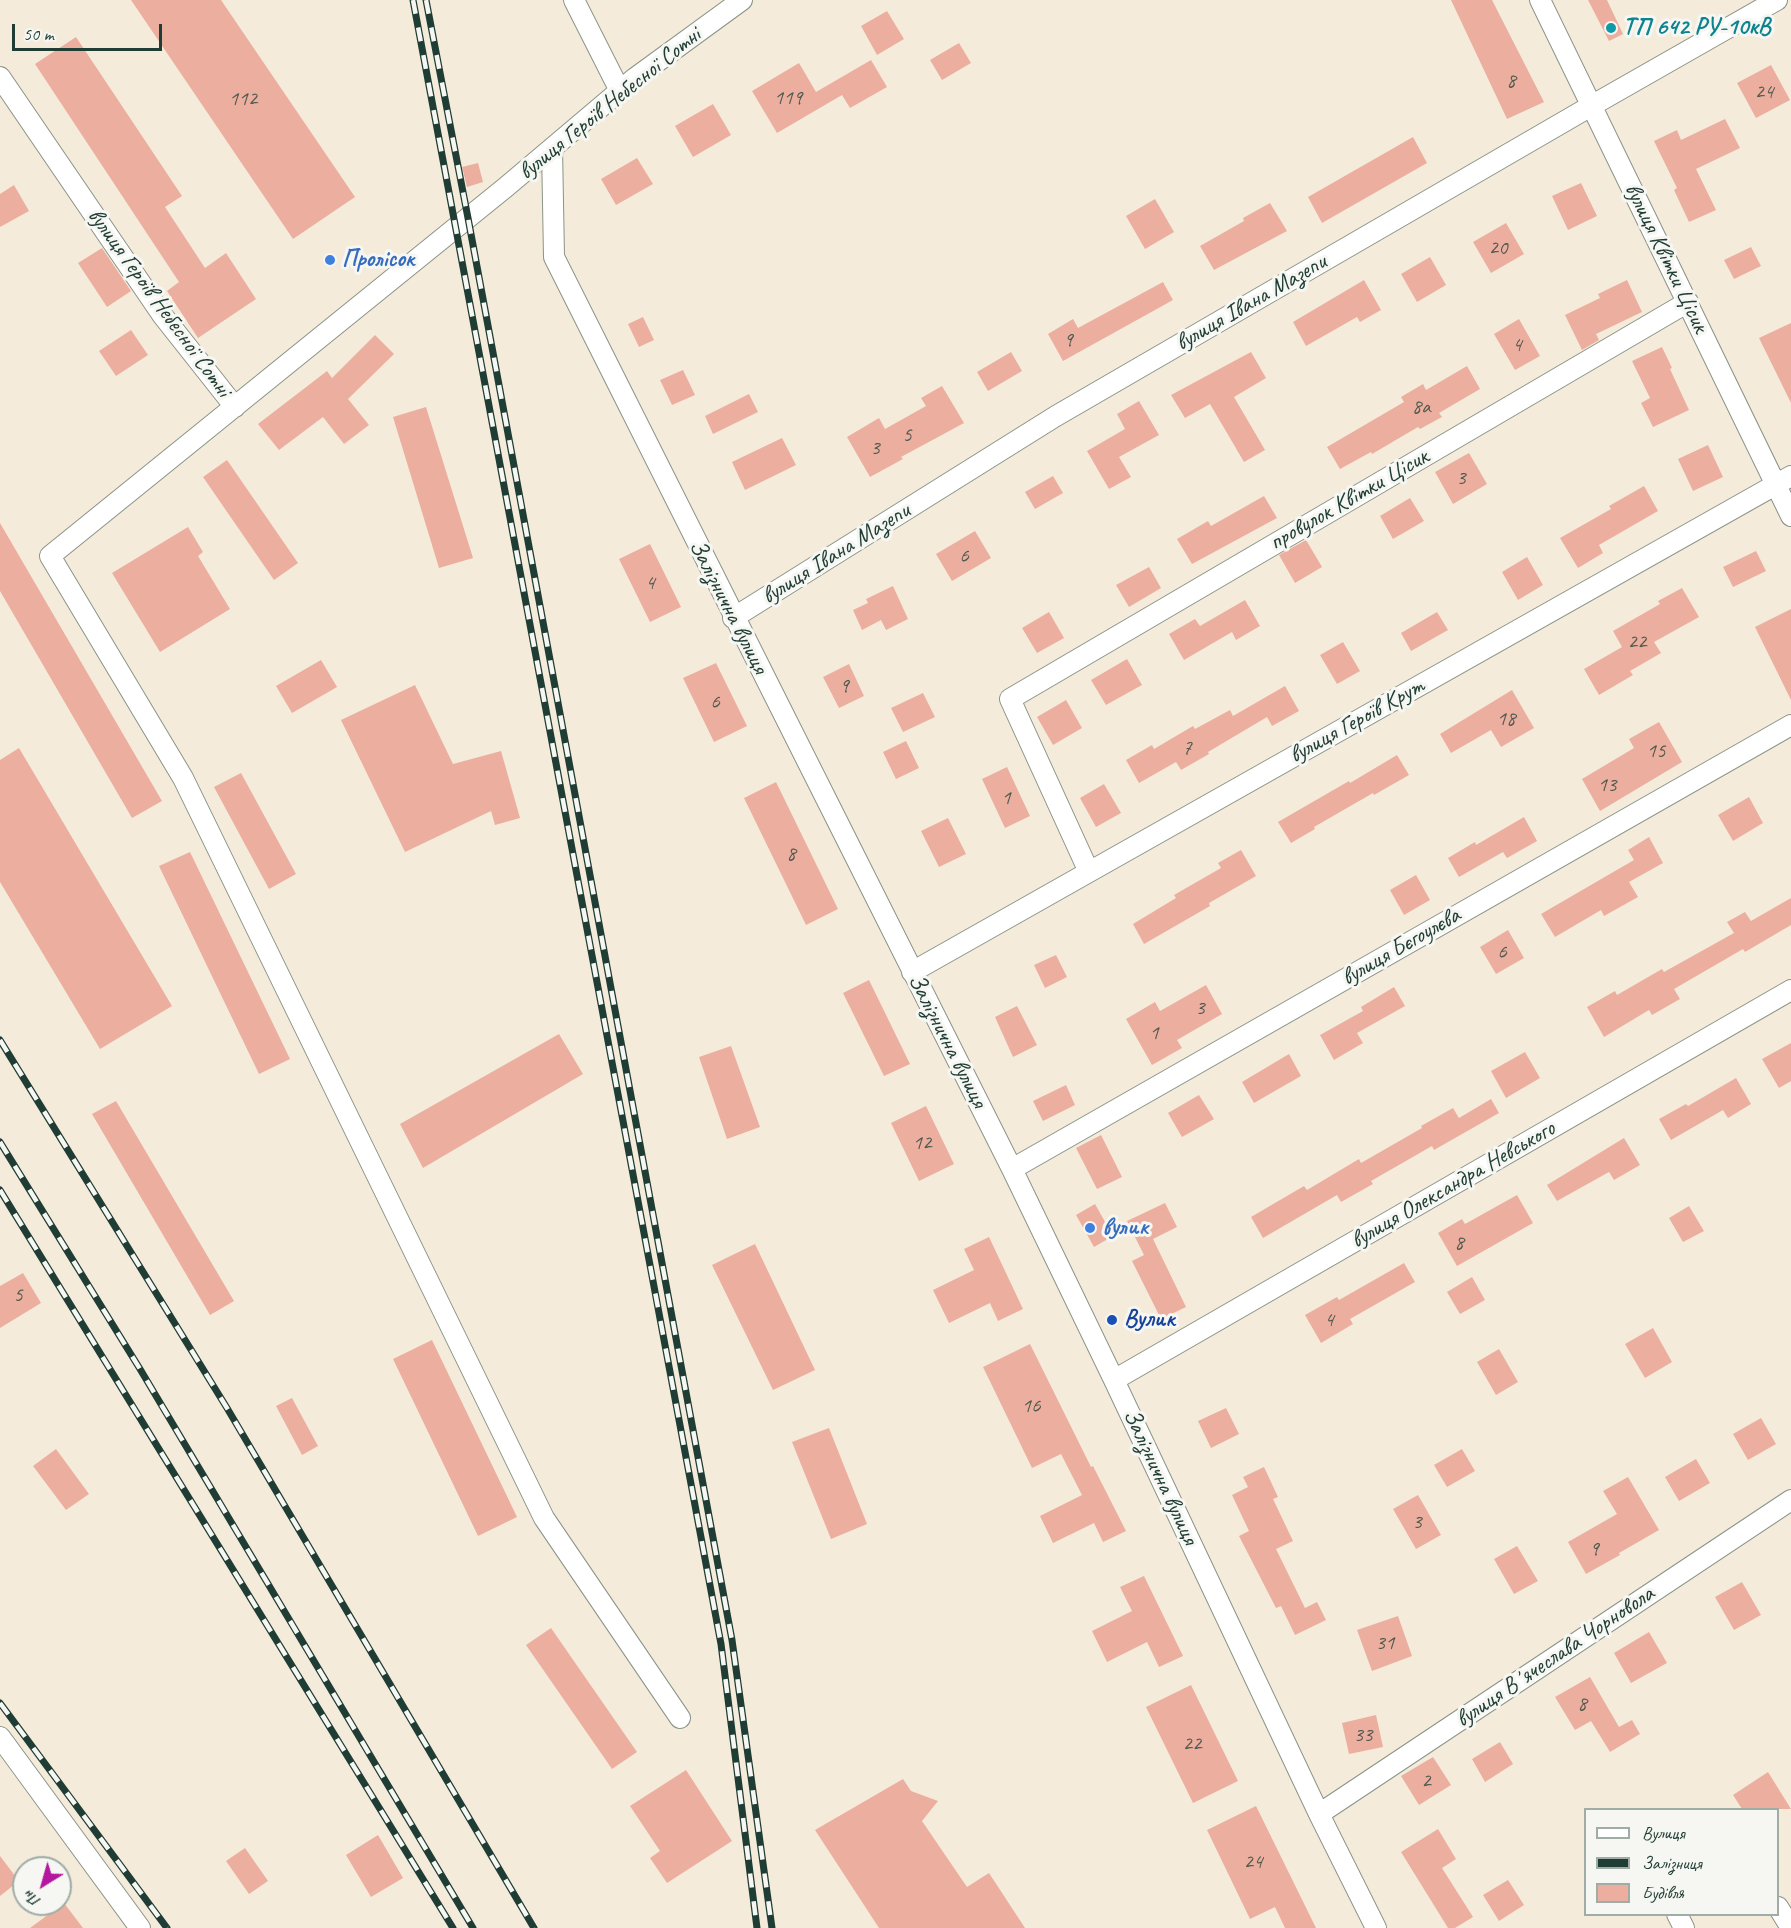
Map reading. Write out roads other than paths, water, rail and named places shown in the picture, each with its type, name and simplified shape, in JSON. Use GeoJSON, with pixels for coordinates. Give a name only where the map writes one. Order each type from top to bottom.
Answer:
{"type":"FeatureCollection","features":[{"type":"Feature","properties":{"kind":"street"},"geometry":{"type":"LineString","coordinates":[[574,0],[620,91]]}},
{"type":"Feature","properties":{"kind":"street","name":"вулиця Героїв Небесної Сотні"},"geometry":{"type":"LineString","coordinates":[[0,77],[163,316],[235,407],[506,187],[620,91],[742,0]]}},
{"type":"Feature","properties":{"kind":"street","name":"вулиця Квітки Цісик"},"geometry":{"type":"LineString","coordinates":[[1540,0],[1688,302],[1783,481],[1791,516]]}},
{"type":"Feature","properties":{"kind":"street","name":"вулиця Івана Мазепи"},"geometry":{"type":"LineString","coordinates":[[733,618],[1056,416],[1777,0]]}},
{"type":"Feature","properties":{"kind":"street","name":"Залізнична вулиця"},"geometry":{"type":"LineString","coordinates":[[552,148],[554,257],[733,618],[1012,1169],[1319,1814],[1376,1928]]}},
{"type":"Feature","properties":{"kind":"street","name":"провулок Квітки Цісик"},"geometry":{"type":"LineString","coordinates":[[1089,872],[1010,699],[1688,302]]}},
{"type":"Feature","properties":{"kind":"street"},"geometry":{"type":"LineString","coordinates":[[235,407],[50,556],[183,778],[544,1518],[680,1718]]}},
{"type":"Feature","properties":{"kind":"street","name":"вулиця Героїв Крут"},"geometry":{"type":"LineString","coordinates":[[912,972],[1783,481]]}},
{"type":"Feature","properties":{"kind":"street","name":"вулиця Бєгоулєва"},"geometry":{"type":"LineString","coordinates":[[1012,1169],[1791,725]]}},
{"type":"Feature","properties":{"kind":"street","name":"вулиця Олександра Невського"},"geometry":{"type":"LineString","coordinates":[[1114,1380],[1791,990]]}},
{"type":"Feature","properties":{"kind":"street","name":"вулиця Вʼячеслава Чорновола"},"geometry":{"type":"LineString","coordinates":[[1319,1814],[1791,1500]]}},
{"type":"Feature","properties":{"kind":"street"},"geometry":{"type":"LineString","coordinates":[[0,1737],[140,1928]]}},
{"type":"Feature","properties":{"kind":"railway"},"geometry":{"type":"LineString","coordinates":[[413,0],[721,1644],[757,1928]]}},
{"type":"Feature","properties":{"kind":"railway"},"geometry":{"type":"LineString","coordinates":[[426,0],[732,1640],[772,1928]]}},
{"type":"Feature","properties":{"kind":"railway"},"geometry":{"type":"LineString","coordinates":[[0,1040],[227,1408],[534,1928]]}},
{"type":"Feature","properties":{"kind":"railway"},"geometry":{"type":"LineString","coordinates":[[0,1142],[140,1369],[473,1928]]}},
{"type":"Feature","properties":{"kind":"railway"},"geometry":{"type":"LineString","coordinates":[[0,1190],[453,1928]]}},
{"type":"Feature","properties":{"kind":"railway"},"geometry":{"type":"LineString","coordinates":[[0,1703],[167,1928]]}},
{"type":"Feature","properties":{"kind":"place","name":"ТП 642 РУ-10кВ"},"geometry":{"type":"Point","coordinates":[1611,28]}},
{"type":"Feature","properties":{"kind":"place","name":"Пролісок"},"geometry":{"type":"Point","coordinates":[330,260]}},
{"type":"Feature","properties":{"kind":"place","name":"вулик"},"geometry":{"type":"Point","coordinates":[1090,1228]}},
{"type":"Feature","properties":{"kind":"place","name":"Вулик"},"geometry":{"type":"Point","coordinates":[1112,1320]}}]}
